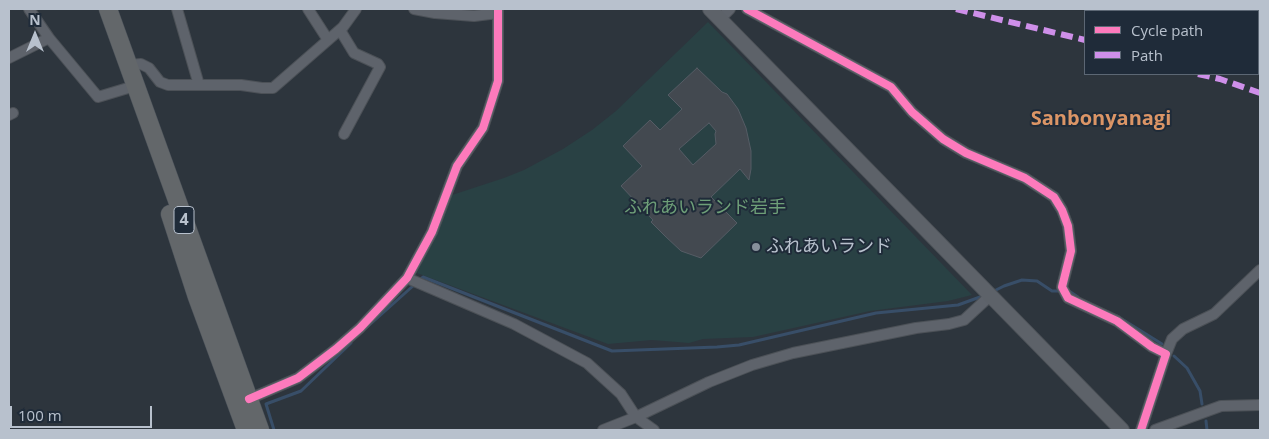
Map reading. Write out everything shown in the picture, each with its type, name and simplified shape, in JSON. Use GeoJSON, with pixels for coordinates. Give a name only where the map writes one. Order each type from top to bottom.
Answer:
{"type":"FeatureCollection","features":[{"type":"Feature","properties":{"kind":"highway","name":"4"},"geometry":{"type":"LineString","coordinates":[[98,9],[128,88],[197,297],[246,430]]}},
{"type":"Feature","properties":{"kind":"highway","name":"4"},"geometry":{"type":"LineString","coordinates":[[108,9],[260,430]]}},
{"type":"Feature","properties":{"kind":"street"},"geometry":{"type":"LineString","coordinates":[[29,9],[49,38],[98,97],[128,88]]}},
{"type":"Feature","properties":{"kind":"street"},"geometry":{"type":"LineString","coordinates":[[177,9],[199,85]]}},
{"type":"Feature","properties":{"kind":"street"},"geometry":{"type":"LineString","coordinates":[[308,9],[328,40]]}},
{"type":"Feature","properties":{"kind":"street"},"geometry":{"type":"LineString","coordinates":[[128,65],[141,64],[149,68],[160,82],[168,86],[241,85],[273,88],[340,30],[356,9]]}},
{"type":"Feature","properties":{"kind":"street"},"geometry":{"type":"LineString","coordinates":[[249,399],[298,378],[360,328],[409,278],[432,232],[457,166],[483,128],[498,81],[498,11],[474,16],[435,14],[414,9]]}},
{"type":"Feature","properties":{"kind":"street"},"geometry":{"type":"LineString","coordinates":[[747,9],[891,87],[912,112],[942,140],[966,153],[1025,178],[1054,197],[1062,210],[1068,226],[1071,251],[1062,287],[1068,298],[1117,321],[1152,347],[1166,354]]}},
{"type":"Feature","properties":{"kind":"street"},"geometry":{"type":"LineString","coordinates":[[720,12],[990,296],[1122,430]]}},
{"type":"Feature","properties":{"kind":"street"},"geometry":{"type":"LineString","coordinates":[[340,30],[354,53],[378,64],[380,67],[344,134]]}},
{"type":"Feature","properties":{"kind":"street"},"geometry":{"type":"LineString","coordinates":[[9,58],[49,38]]}},
{"type":"Feature","properties":{"kind":"street"},"geometry":{"type":"LineString","coordinates":[[1141,430],[1172,339],[1183,329],[1214,314],[1260,270]]}},
{"type":"Feature","properties":{"kind":"street"},"geometry":{"type":"LineString","coordinates":[[409,278],[514,324],[587,363],[621,394],[636,417],[654,430]]}},
{"type":"Feature","properties":{"kind":"street"},"geometry":{"type":"LineString","coordinates":[[603,430],[636,417],[709,382],[752,365],[793,353],[964,320],[990,296]]}},
{"type":"Feature","properties":{"kind":"street"},"geometry":{"type":"LineString","coordinates":[[1155,430],[1221,406],[1260,405]]}},
{"type":"Feature","properties":{"kind":"green space","name":"ふれあいランド岩手"},"geometry":{"type":"Polygon","coordinates":[[[708,22],[972,295],[948,301],[870,311],[753,337],[703,339],[689,343],[652,340],[608,344],[417,273],[452,195],[524,170],[563,149],[592,130],[616,111],[708,22]]]}},
{"type":"Feature","properties":{"kind":"building"},"geometry":{"type":"Polygon","coordinates":[[[697,68],[722,92],[727,94],[738,109],[746,128],[751,151],[749,180],[740,169],[711,197],[737,223],[701,258],[681,251],[651,222],[653,220],[621,186],[642,166],[623,146],[650,120],[660,130],[682,109],[668,95],[697,68]],[[709,123],[679,149],[693,165],[716,144],[716,131],[709,123]]]}},
{"type":"Feature","properties":{"kind":"waterway"},"geometry":{"type":"LineString","coordinates":[[366,328],[423,277],[612,351],[739,345],[876,313],[958,305],[980,297]]}},
{"type":"Feature","properties":{"kind":"waterway"},"geometry":{"type":"LineString","coordinates":[[996,290],[1022,280],[1037,281],[1052,291],[1069,291],[1078,297]]}},
{"type":"Feature","properties":{"kind":"waterway"},"geometry":{"type":"LineString","coordinates":[[1117,316],[1162,344]]}},
{"type":"Feature","properties":{"kind":"waterway"},"geometry":{"type":"LineString","coordinates":[[274,430],[266,404],[301,391],[351,343]]}},
{"type":"Feature","properties":{"kind":"waterway"},"geometry":{"type":"LineString","coordinates":[[1174,356],[1187,368],[1200,391],[1202,404]]}},
{"type":"Feature","properties":{"kind":"waterway"},"geometry":{"type":"LineString","coordinates":[[1206,421],[1207,430]]}},
{"type":"Feature","properties":{"kind":"marked path"},"geometry":{"type":"LineString","coordinates":[[956,9],[1084,40]]}},
{"type":"Feature","properties":{"kind":"marked path"},"geometry":{"type":"LineString","coordinates":[[1202,75],[1260,93]]}},
{"type":"Feature","properties":{"kind":"cycle path"},"geometry":{"type":"LineString","coordinates":[[249,399],[298,378],[336,349],[360,328],[407,278],[432,232],[457,166],[483,128],[498,81],[498,9]]}},
{"type":"Feature","properties":{"kind":"cycle path"},"geometry":{"type":"LineString","coordinates":[[747,9],[891,87],[912,112],[943,139],[966,153],[1025,178],[1054,197],[1062,210],[1068,226],[1071,251],[1062,287],[1068,298],[1117,321],[1152,347],[1166,354],[1141,430]]}},
{"type":"Feature","properties":{"kind":"place","name":"ふれあいランド"},"geometry":{"type":"Point","coordinates":[756,247]}},
{"type":"Feature","properties":{"kind":"district","name":"Sanbonyanagi"},"geometry":{"type":"Point","coordinates":[1101,119]}}]}
